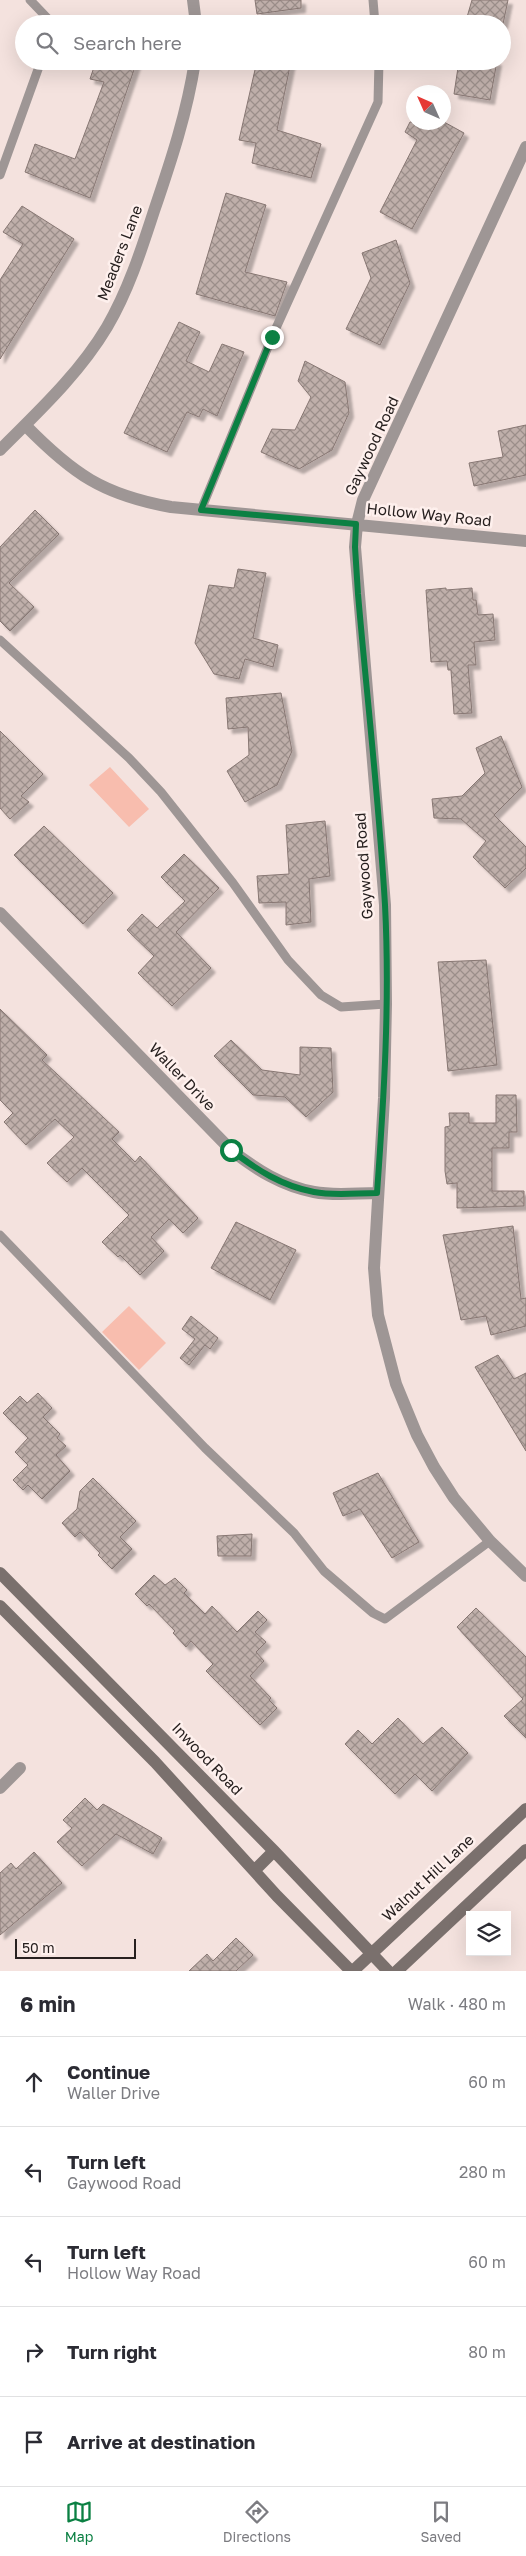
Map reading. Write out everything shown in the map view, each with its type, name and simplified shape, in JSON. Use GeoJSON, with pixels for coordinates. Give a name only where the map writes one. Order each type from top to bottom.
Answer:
{"type":"FeatureCollection","features":[{"type":"Feature","properties":{"kind":"main road","name":"Inwood Road"},"geometry":{"type":"LineString","coordinates":[[0,1573],[274,1851],[388,1971]]}},
{"type":"Feature","properties":{"kind":"main road"},"geometry":{"type":"LineString","coordinates":[[0,1606],[155,1762],[352,1971]]}},
{"type":"Feature","properties":{"kind":"main road"},"geometry":{"type":"LineString","coordinates":[[56,1663],[74,1647]]}},
{"type":"Feature","properties":{"kind":"main road","name":"Walnut Hill Lane"},"geometry":{"type":"LineString","coordinates":[[352,1971],[526,1809]]}},
{"type":"Feature","properties":{"kind":"main road"},"geometry":{"type":"LineString","coordinates":[[397,1971],[526,1850]]}},
{"type":"Feature","properties":{"kind":"main road"},"geometry":{"type":"LineString","coordinates":[[255,1870],[274,1851]]}},
{"type":"Feature","properties":{"kind":"street"},"geometry":{"type":"LineString","coordinates":[[193,0],[195,15]]}},
{"type":"Feature","properties":{"kind":"street","name":"Meaders Lane"},"geometry":{"type":"LineString","coordinates":[[0,450],[83,362],[107,328],[134,271],[176,146],[194,70]]}},
{"type":"Feature","properties":{"kind":"street","name":"Gaywood Road"},"geometry":{"type":"LineString","coordinates":[[526,147],[363,500],[356,524],[355,547],[385,905],[386,1004],[384,1098],[374,1268],[378,1315],[396,1384],[417,1435],[434,1467],[454,1498],[490,1540],[526,1576]]}},
{"type":"Feature","properties":{"kind":"street","name":"Hollow Way Road"},"geometry":{"type":"LineString","coordinates":[[25,425],[70,467],[94,483],[124,497],[147,503],[201,510],[526,541]]}},
{"type":"Feature","properties":{"kind":"street","name":"Waller Drive"},"geometry":{"type":"LineString","coordinates":[[0,913],[231,1150],[256,1169],[284,1184],[315,1192],[377,1193]]}},
{"type":"Feature","properties":{"kind":"street"},"geometry":{"type":"LineString","coordinates":[[0,1788],[20,1768]]}},
{"type":"Feature","properties":{"kind":"lane"},"geometry":{"type":"LineString","coordinates":[[30,0],[44,15]]}},
{"type":"Feature","properties":{"kind":"lane"},"geometry":{"type":"LineString","coordinates":[[374,0],[375,15]]}},
{"type":"Feature","properties":{"kind":"lane"},"geometry":{"type":"LineString","coordinates":[[0,174],[38,70]]}},
{"type":"Feature","properties":{"kind":"lane"},"geometry":{"type":"LineString","coordinates":[[201,510],[272,337],[378,102],[379,70]]}},
{"type":"Feature","properties":{"kind":"lane"},"geometry":{"type":"LineString","coordinates":[[0,640],[130,758],[162,792],[233,883],[288,960],[321,995],[341,1006],[386,1004]]}},
{"type":"Feature","properties":{"kind":"lane"},"geometry":{"type":"LineString","coordinates":[[0,1235],[205,1448],[294,1533],[324,1571],[373,1613],[385,1619],[490,1540]]}},
{"type":"Feature","properties":{"kind":"shaded area"},"geometry":{"type":"Polygon","coordinates":[[[110,767],[149,809],[129,827],[89,785],[110,767]]]}},
{"type":"Feature","properties":{"kind":"shaded area"},"geometry":{"type":"Polygon","coordinates":[[[129,1306],[166,1343],[139,1370],[102,1332],[129,1306]]]}},
{"type":"Feature","properties":{"kind":"building"},"geometry":{"type":"Polygon","coordinates":[[[255,0],[301,0],[301,8],[257,14],[255,0]]]}},
{"type":"Feature","properties":{"kind":"building"},"geometry":{"type":"Polygon","coordinates":[[[472,0],[508,0],[505,15],[468,15],[472,0]]]}},
{"type":"Feature","properties":{"kind":"building"},"geometry":{"type":"Polygon","coordinates":[[[93,70],[134,70],[90,198],[25,172],[35,144],[75,159],[104,82],[90,79],[93,70]]]}},
{"type":"Feature","properties":{"kind":"building"},"geometry":{"type":"Polygon","coordinates":[[[255,70],[289,70],[277,130],[321,144],[311,178],[252,163],[256,143],[239,140],[255,70]]]}},
{"type":"Feature","properties":{"kind":"building"},"geometry":{"type":"Polygon","coordinates":[[[458,70],[495,70],[490,100],[454,94],[458,70]]]}},
{"type":"Feature","properties":{"kind":"building"},"geometry":{"type":"Polygon","coordinates":[[[451,126],[464,133],[412,229],[380,212],[417,140],[405,132],[406,130],[451,130],[451,126]]]}},
{"type":"Feature","properties":{"kind":"building"},"geometry":{"type":"Polygon","coordinates":[[[226,193],[266,205],[245,272],[287,282],[275,316],[196,294],[226,193]]]}},
{"type":"Feature","properties":{"kind":"building"},"geometry":{"type":"Polygon","coordinates":[[[22,206],[74,239],[0,359],[0,280],[23,244],[3,232],[22,206]]]}},
{"type":"Feature","properties":{"kind":"building"},"geometry":{"type":"Polygon","coordinates":[[[396,240],[410,283],[380,345],[346,329],[371,278],[362,253],[396,240]]]}},
{"type":"Feature","properties":{"kind":"building"},"geometry":{"type":"Polygon","coordinates":[[[179,322],[200,332],[186,361],[209,372],[222,344],[244,352],[217,416],[203,409],[199,417],[187,412],[167,452],[124,433],[179,322]]]}},
{"type":"Feature","properties":{"kind":"building"},"geometry":{"type":"Polygon","coordinates":[[[305,361],[345,382],[349,413],[332,450],[299,469],[261,452],[272,429],[295,430],[311,397],[298,381],[305,361]]]}},
{"type":"Feature","properties":{"kind":"building"},"geometry":{"type":"Polygon","coordinates":[[[526,425],[526,475],[474,486],[469,463],[503,457],[498,431],[526,425]]]}},
{"type":"Feature","properties":{"kind":"building"},"geometry":{"type":"Polygon","coordinates":[[[35,510],[59,534],[9,583],[34,607],[10,631],[0,621],[0,547],[35,510]]]}},
{"type":"Feature","properties":{"kind":"building"},"geometry":{"type":"Polygon","coordinates":[[[238,569],[266,573],[253,638],[278,645],[273,667],[245,659],[239,679],[214,674],[195,643],[209,585],[234,588],[238,569]]]}},
{"type":"Feature","properties":{"kind":"building"},"geometry":{"type":"Polygon","coordinates":[[[446,588],[446,590],[472,588],[473,600],[476,600],[478,615],[493,614],[495,640],[474,642],[476,665],[468,665],[472,713],[454,714],[451,670],[448,670],[447,661],[431,662],[426,590],[446,588]]]}},
{"type":"Feature","properties":{"kind":"building"},"geometry":{"type":"Polygon","coordinates":[[[281,693],[292,751],[277,785],[245,802],[227,771],[249,755],[248,727],[228,729],[226,698],[281,693]]]}},
{"type":"Feature","properties":{"kind":"building"},"geometry":{"type":"Polygon","coordinates":[[[0,731],[43,774],[21,796],[29,802],[10,819],[0,808],[0,731]]]}},
{"type":"Feature","properties":{"kind":"building"},"geometry":{"type":"Polygon","coordinates":[[[501,736],[522,787],[494,815],[526,847],[526,868],[505,888],[473,857],[486,841],[461,819],[434,818],[432,799],[462,796],[485,773],[476,748],[501,736]]]}},
{"type":"Feature","properties":{"kind":"building"},"geometry":{"type":"Polygon","coordinates":[[[325,821],[330,876],[309,879],[311,922],[286,925],[286,902],[259,903],[257,876],[289,874],[286,825],[325,821]]]}},
{"type":"Feature","properties":{"kind":"building"},"geometry":{"type":"Polygon","coordinates":[[[44,826],[113,893],[83,924],[14,855],[44,826]]]}},
{"type":"Feature","properties":{"kind":"building"},"geometry":{"type":"Polygon","coordinates":[[[184,854],[219,888],[176,932],[211,968],[172,1006],[138,973],[154,956],[127,930],[142,914],[157,928],[185,901],[161,877],[184,854]]]}},
{"type":"Feature","properties":{"kind":"building"},"geometry":{"type":"Polygon","coordinates":[[[486,960],[497,1065],[448,1071],[438,962],[486,960]]]}},
{"type":"Feature","properties":{"kind":"building"},"geometry":{"type":"Polygon","coordinates":[[[0,1009],[47,1055],[42,1060],[119,1132],[112,1139],[135,1162],[140,1156],[198,1218],[183,1233],[169,1219],[151,1237],[164,1251],[140,1275],[120,1255],[118,1257],[102,1242],[129,1215],[82,1168],[67,1182],[47,1163],[74,1137],[55,1119],[26,1145],[4,1122],[13,1113],[0,1100],[0,1009]]]}},
{"type":"Feature","properties":{"kind":"building"},"geometry":{"type":"Polygon","coordinates":[[[231,1040],[262,1070],[300,1075],[300,1047],[331,1048],[333,1092],[306,1117],[285,1097],[253,1095],[214,1056],[231,1040]]]}},
{"type":"Feature","properties":{"kind":"building"},"geometry":{"type":"Polygon","coordinates":[[[496,1095],[516,1095],[517,1132],[509,1132],[509,1148],[492,1148],[492,1191],[524,1191],[524,1206],[457,1208],[457,1183],[447,1184],[445,1171],[445,1127],[450,1126],[449,1113],[469,1113],[469,1123],[496,1123],[496,1095]]]}},
{"type":"Feature","properties":{"kind":"building"},"geometry":{"type":"Polygon","coordinates":[[[236,1222],[296,1250],[270,1300],[211,1268],[236,1222]]]}},
{"type":"Feature","properties":{"kind":"building"},"geometry":{"type":"Polygon","coordinates":[[[513,1226],[521,1299],[526,1298],[526,1326],[491,1335],[486,1316],[461,1320],[443,1235],[513,1226]]]}},
{"type":"Feature","properties":{"kind":"building"},"geometry":{"type":"Polygon","coordinates":[[[191,1316],[218,1338],[210,1349],[205,1345],[189,1365],[180,1358],[195,1339],[182,1329],[191,1316]]]}},
{"type":"Feature","properties":{"kind":"building"},"geometry":{"type":"Polygon","coordinates":[[[498,1355],[514,1379],[526,1373],[526,1451],[475,1367],[498,1355]]]}},
{"type":"Feature","properties":{"kind":"building"},"geometry":{"type":"Polygon","coordinates":[[[38,1393],[52,1408],[43,1417],[60,1434],[57,1438],[66,1446],[56,1455],[70,1471],[42,1499],[28,1485],[23,1490],[13,1480],[28,1465],[15,1452],[28,1438],[3,1413],[20,1396],[27,1403],[38,1393]]]}},
{"type":"Feature","properties":{"kind":"building"},"geometry":{"type":"Polygon","coordinates":[[[378,1473],[419,1542],[392,1558],[360,1509],[343,1516],[333,1493],[378,1473]]]}},
{"type":"Feature","properties":{"kind":"building"},"geometry":{"type":"Polygon","coordinates":[[[93,1478],[136,1521],[120,1537],[132,1549],[112,1569],[80,1532],[75,1537],[62,1523],[77,1509],[80,1491],[93,1478]]]}},
{"type":"Feature","properties":{"kind":"building"},"geometry":{"type":"Polygon","coordinates":[[[252,1534],[251,1556],[218,1556],[217,1536],[252,1534]]]}},
{"type":"Feature","properties":{"kind":"building"},"geometry":{"type":"Polygon","coordinates":[[[154,1575],[165,1585],[175,1578],[187,1590],[184,1593],[205,1614],[212,1606],[237,1632],[258,1611],[267,1620],[255,1632],[266,1642],[256,1652],[264,1661],[250,1676],[271,1698],[269,1700],[277,1708],[260,1725],[206,1671],[213,1664],[191,1641],[186,1647],[173,1633],[175,1631],[149,1604],[147,1606],[135,1594],[154,1575]]]}},
{"type":"Feature","properties":{"kind":"building"},"geometry":{"type":"Polygon","coordinates":[[[476,1608],[526,1657],[526,1738],[504,1716],[523,1699],[457,1627],[476,1608]]]}},
{"type":"Feature","properties":{"kind":"building"},"geometry":{"type":"Polygon","coordinates":[[[398,1718],[423,1744],[442,1727],[468,1753],[432,1791],[415,1774],[395,1794],[345,1744],[358,1730],[372,1744],[398,1718]]]}},
{"type":"Feature","properties":{"kind":"building"},"geometry":{"type":"Polygon","coordinates":[[[85,1798],[97,1810],[103,1804],[162,1838],[153,1854],[116,1834],[82,1866],[57,1842],[72,1828],[63,1820],[85,1798]]]}},
{"type":"Feature","properties":{"kind":"building"},"geometry":{"type":"Polygon","coordinates":[[[34,1852],[62,1883],[0,1935],[0,1873],[11,1863],[16,1869],[34,1852]]]}},
{"type":"Feature","properties":{"kind":"building"},"geometry":{"type":"Polygon","coordinates":[[[236,1938],[253,1955],[236,1971],[189,1971],[207,1954],[213,1961],[236,1938]]]}},
{"type":"Feature","properties":{"kind":"route"},"geometry":{"type":"LineString","coordinates":[[231,1150],[256,1169],[284,1184],[315,1192],[377,1193],[384,1098],[386,1004],[385,905],[358,594],[355,547],[356,524],[201,510],[272,337]]}}]}
